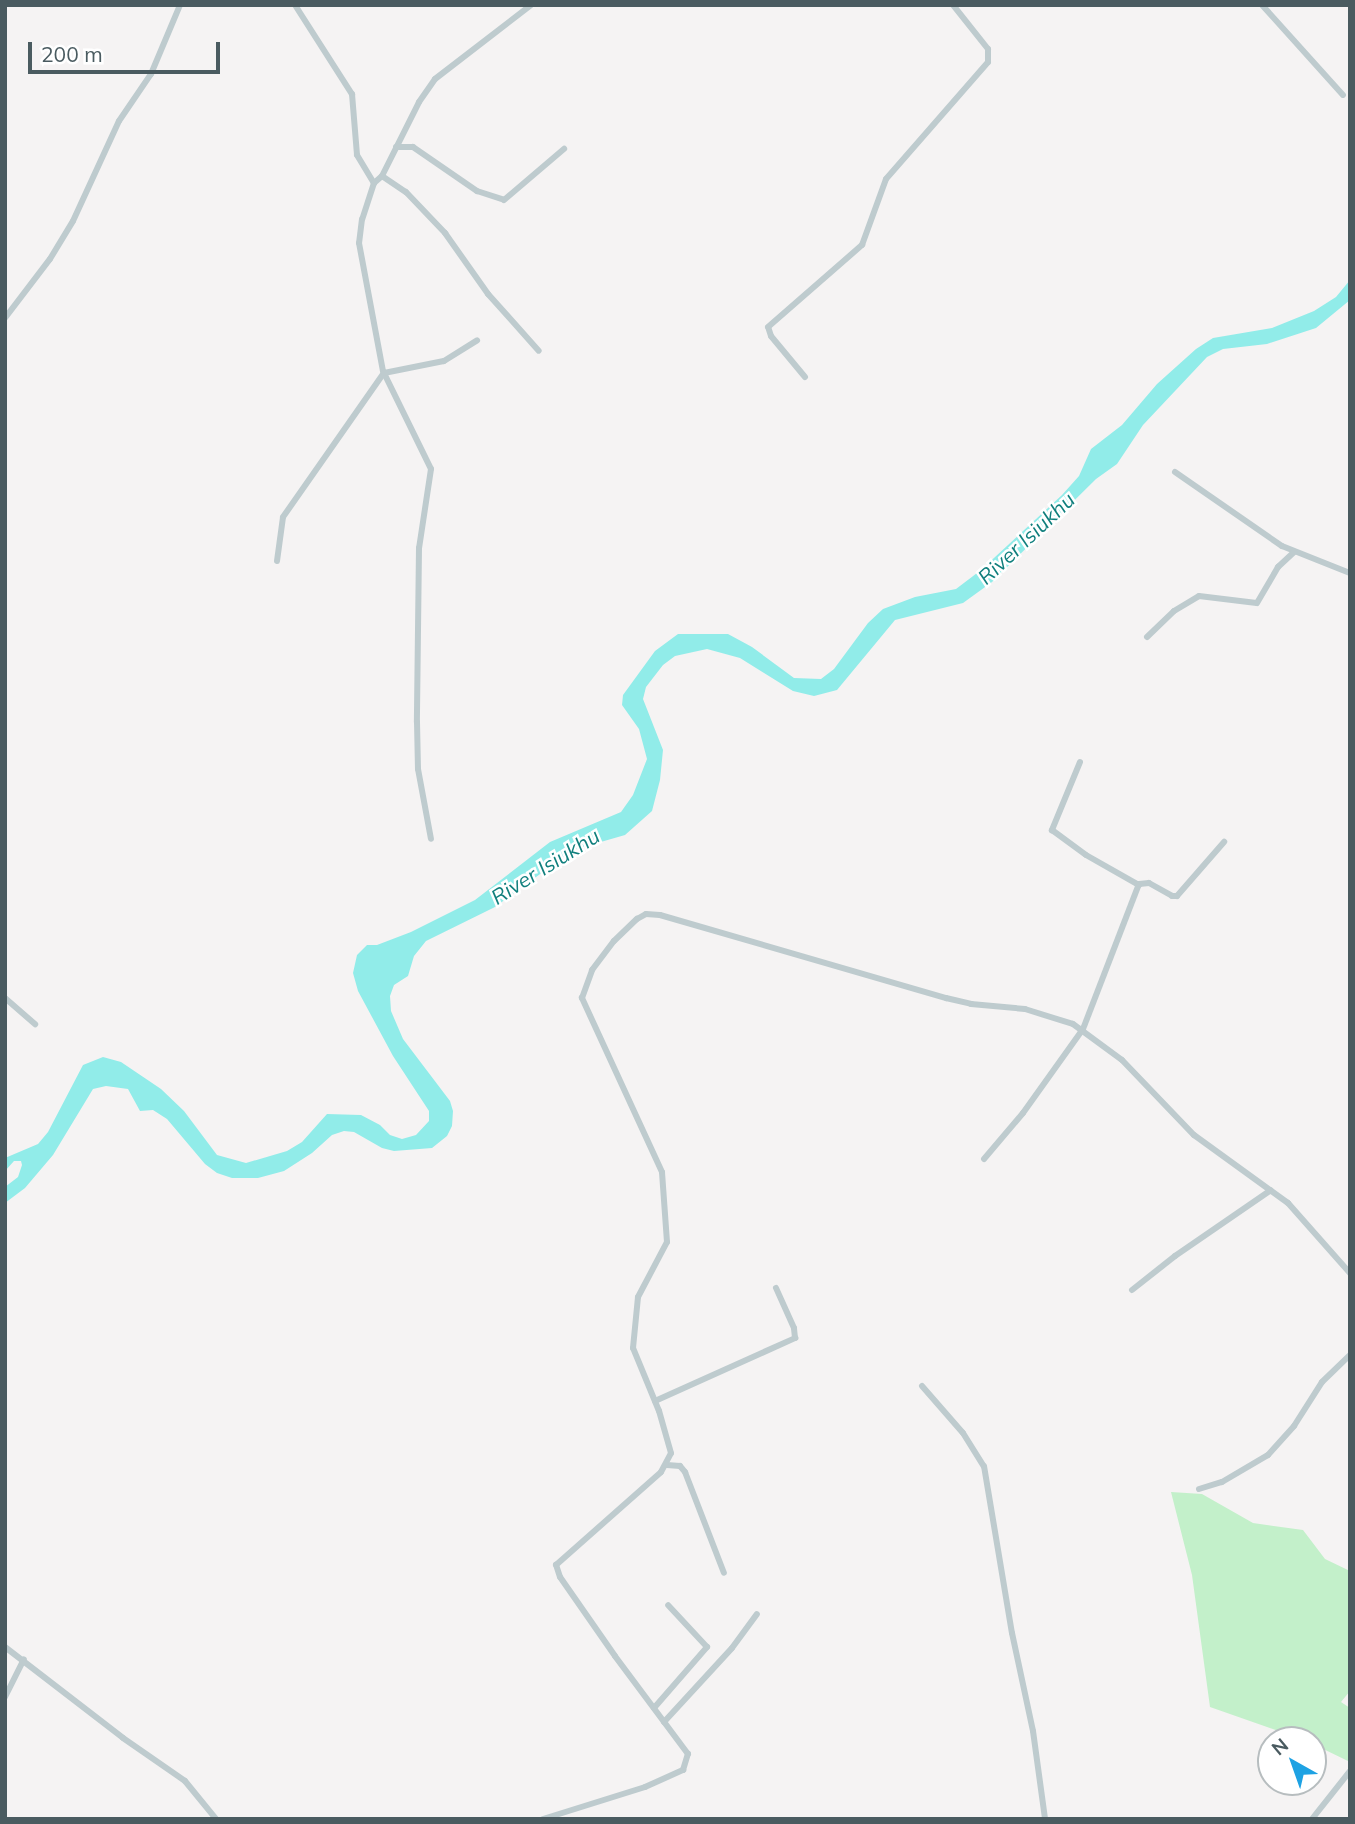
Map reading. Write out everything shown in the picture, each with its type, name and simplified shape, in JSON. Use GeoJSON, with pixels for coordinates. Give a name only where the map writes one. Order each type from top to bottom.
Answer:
{"type":"FeatureCollection","features":[{"type":"Feature","properties":{"kind":"street"},"geometry":{"type":"LineString","coordinates":[[5,318],[50,259],[73,221],[119,121],[151,74],[180,5]]}},
{"type":"Feature","properties":{"kind":"street"},"geometry":{"type":"LineString","coordinates":[[295,5],[352,94],[357,155],[374,183]]}},
{"type":"Feature","properties":{"kind":"street"},"geometry":{"type":"LineString","coordinates":[[431,839],[418,769],[417,722],[419,548],[431,469],[384,373],[359,243],[362,219],[374,183],[382,176],[424,94],[442,73],[531,5]]}},
{"type":"Feature","properties":{"kind":"street"},"geometry":{"type":"LineString","coordinates":[[805,377],[771,337],[768,327],[862,245],[886,179],[988,62],[988,49],[953,5]]}},
{"type":"Feature","properties":{"kind":"street"},"geometry":{"type":"LineString","coordinates":[[1262,5],[1343,95]]}},
{"type":"Feature","properties":{"kind":"street"},"geometry":{"type":"LineString","coordinates":[[394,148],[403,145],[413,148],[477,191],[504,200],[564,149]]}},
{"type":"Feature","properties":{"kind":"street"},"geometry":{"type":"LineString","coordinates":[[382,176],[406,192],[444,233],[488,295],[539,351]]}},
{"type":"Feature","properties":{"kind":"street"},"geometry":{"type":"LineString","coordinates":[[277,561],[283,517],[384,373],[444,361],[477,340]]}},
{"type":"Feature","properties":{"kind":"street"},"geometry":{"type":"LineString","coordinates":[[1175,472],[1294,552],[1350,573]]}},
{"type":"Feature","properties":{"kind":"street"},"geometry":{"type":"LineString","coordinates":[[1146,637],[1174,611],[1199,596],[1257,603],[1278,568],[1294,552]]}},
{"type":"Feature","properties":{"kind":"street"},"geometry":{"type":"LineString","coordinates":[[1080,762],[1052,830],[1086,855],[1139,885],[1149,883],[1172,897],[1177,896],[1224,842]]}},
{"type":"Feature","properties":{"kind":"street"},"geometry":{"type":"LineString","coordinates":[[984,1159],[1023,1113],[1083,1029],[1139,885]]}},
{"type":"Feature","properties":{"kind":"street"},"geometry":{"type":"LineString","coordinates":[[544,1819],[645,1787],[683,1770],[688,1754],[560,1577],[556,1565],[667,1465],[671,1448],[633,1353],[633,1329],[641,1289],[667,1242],[662,1172],[582,998],[592,970],[630,925],[646,914],[660,915],[946,998],[1051,1015],[1083,1029],[1122,1060],[1194,1135],[1271,1190],[1308,1223],[1350,1273]]}},
{"type":"Feature","properties":{"kind":"street"},"geometry":{"type":"LineString","coordinates":[[5,999],[34,1024]]}},
{"type":"Feature","properties":{"kind":"street"},"geometry":{"type":"LineString","coordinates":[[1132,1290],[1175,1256],[1271,1190]]}},
{"type":"Feature","properties":{"kind":"street"},"geometry":{"type":"LineString","coordinates":[[654,1401],[794,1339],[794,1328],[776,1288]]}},
{"type":"Feature","properties":{"kind":"street"},"geometry":{"type":"LineString","coordinates":[[1199,1489],[1222,1482],[1268,1455],[1294,1426],[1322,1382],[1350,1355]]}},
{"type":"Feature","properties":{"kind":"street"},"geometry":{"type":"LineString","coordinates":[[922,1386],[963,1433],[985,1466],[1009,1621],[1033,1731],[1045,1819]]}},
{"type":"Feature","properties":{"kind":"street"},"geometry":{"type":"LineString","coordinates":[[667,1465],[680,1466],[685,1472],[724,1573]]}},
{"type":"Feature","properties":{"kind":"street"},"geometry":{"type":"LineString","coordinates":[[654,1708],[707,1647],[668,1605]]}},
{"type":"Feature","properties":{"kind":"street"},"geometry":{"type":"LineString","coordinates":[[664,1722],[732,1648],[757,1614]]}},
{"type":"Feature","properties":{"kind":"street"},"geometry":{"type":"LineString","coordinates":[[5,1647],[24,1659],[123,1738],[185,1781],[216,1819]]}},
{"type":"Feature","properties":{"kind":"street"},"geometry":{"type":"LineString","coordinates":[[5,1697],[24,1659]]}},
{"type":"Feature","properties":{"kind":"street"},"geometry":{"type":"LineString","coordinates":[[1312,1819],[1350,1771]]}},
{"type":"Feature","properties":{"kind":"green space"},"geometry":{"type":"Polygon","coordinates":[[[1171,1492],[1202,1494],[1253,1523],[1303,1530],[1325,1559],[1350,1571],[1350,1691],[1341,1702],[1350,1708],[1350,1762],[1327,1751],[1327,1726],[1264,1726],[1210,1707],[1192,1575],[1171,1492]]]}},
{"type":"Feature","properties":{"kind":"water","name":"River Isiukhu"},"geometry":{"type":"Polygon","coordinates":[[[1350,280],[1350,300],[1316,328],[1267,344],[1223,349],[1207,357],[1143,425],[1117,464],[1096,479],[992,582],[963,603],[895,620],[837,690],[814,696],[793,691],[740,658],[707,649],[675,656],[663,665],[646,687],[643,699],[663,750],[660,780],[652,811],[625,835],[573,850],[495,907],[426,941],[414,956],[408,976],[394,985],[390,996],[391,1011],[403,1039],[450,1101],[453,1111],[452,1126],[447,1136],[432,1148],[394,1151],[382,1148],[354,1132],[344,1131],[332,1135],[312,1153],[284,1171],[258,1178],[232,1178],[217,1173],[205,1164],[167,1119],[153,1110],[140,1111],[128,1089],[106,1086],[93,1089],[53,1155],[25,1188],[5,1203],[5,1187],[18,1177],[22,1165],[21,1161],[14,1161],[5,1171],[5,1158],[38,1144],[48,1132],[83,1065],[103,1057],[121,1062],[161,1089],[184,1111],[217,1155],[246,1163],[287,1151],[302,1142],[327,1114],[361,1115],[380,1125],[390,1135],[402,1139],[416,1135],[429,1121],[429,1111],[393,1056],[358,991],[353,973],[357,955],[367,945],[377,945],[411,932],[475,900],[550,842],[621,812],[633,795],[647,759],[639,729],[622,705],[623,695],[655,651],[678,634],[728,634],[752,647],[794,678],[821,679],[834,669],[868,623],[883,609],[915,597],[956,589],[981,570],[1062,495],[1079,476],[1091,449],[1122,425],[1157,384],[1196,349],[1213,338],[1272,328],[1314,311],[1336,297],[1350,280]]]}}]}
